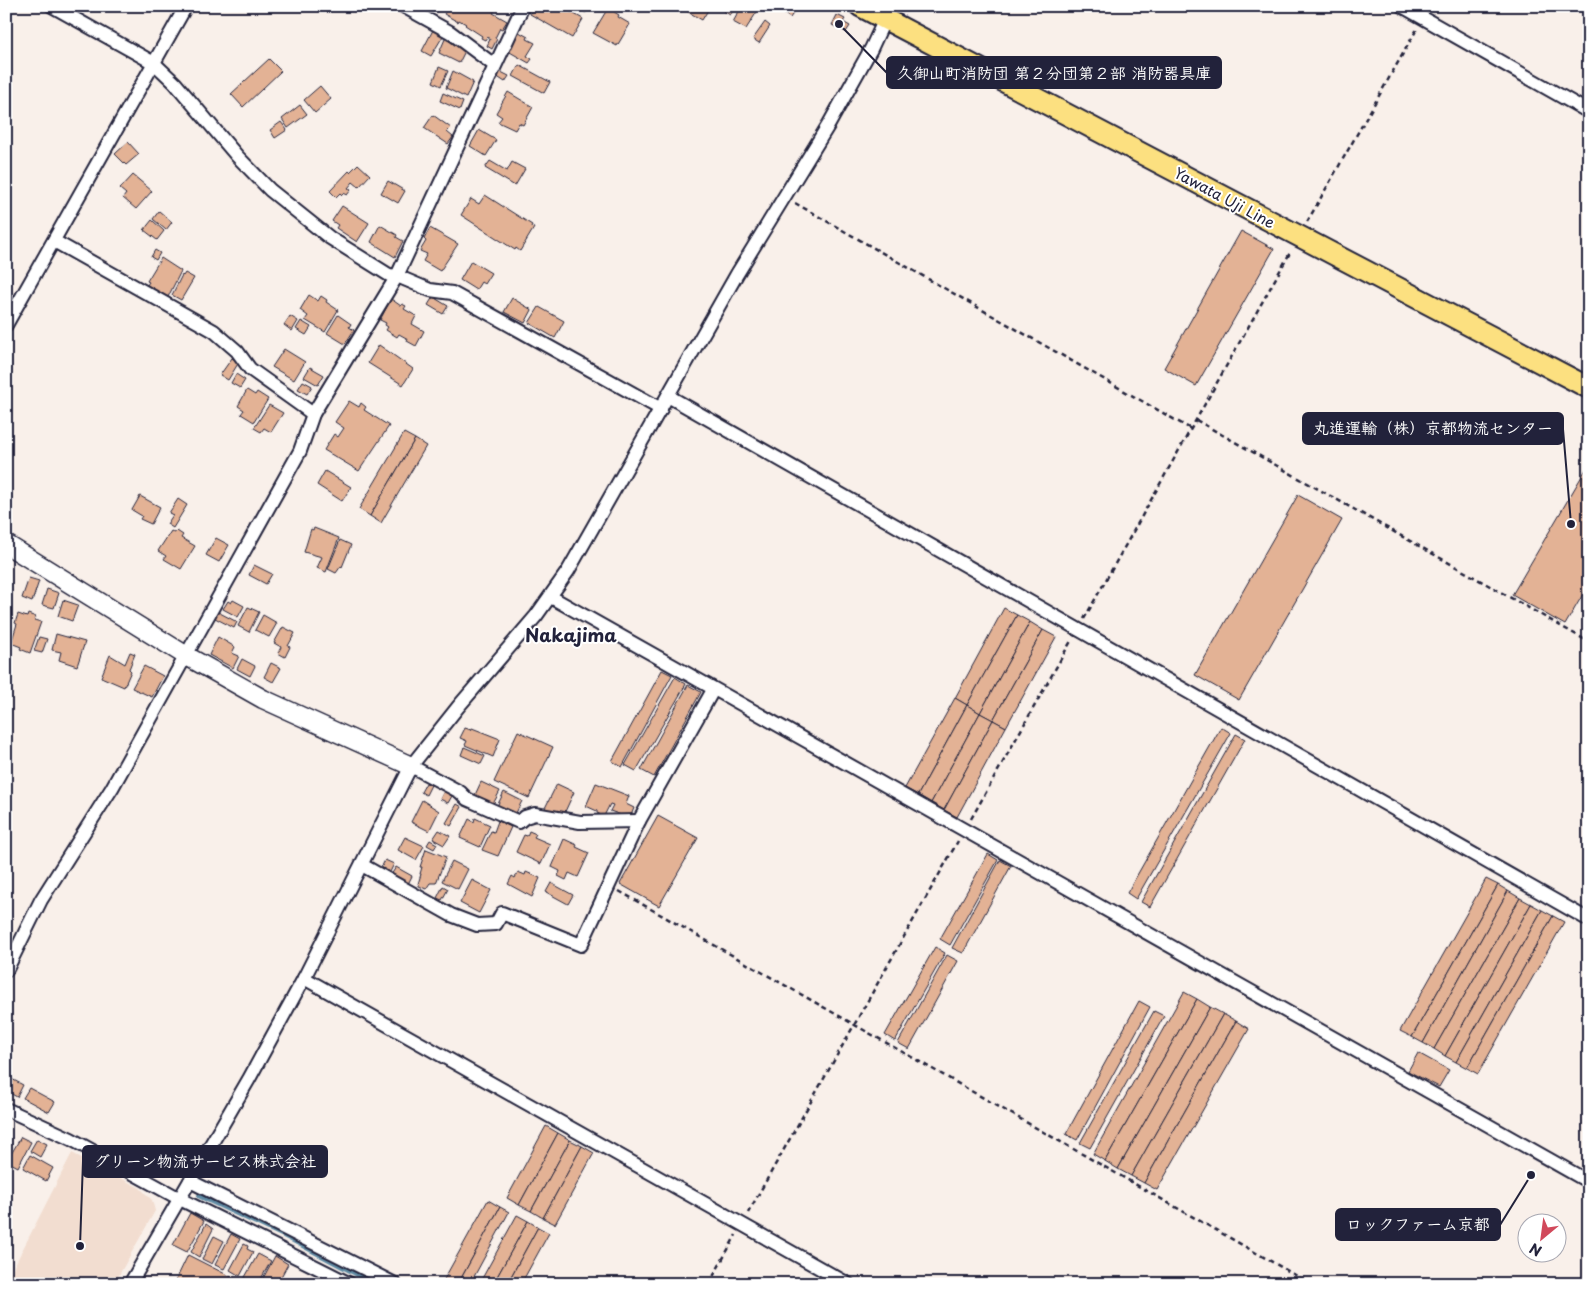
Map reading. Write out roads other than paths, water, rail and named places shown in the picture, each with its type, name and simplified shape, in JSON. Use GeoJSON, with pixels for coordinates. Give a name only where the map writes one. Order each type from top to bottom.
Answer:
{"type":"FeatureCollection","features":[{"type":"Feature","properties":{"kind":"main road","name":"Yawata Uji Line"},"geometry":{"type":"LineString","coordinates":[[860,6],[888,13],[1100,130],[1589,388]]}},
{"type":"Feature","properties":{"kind":"street"},"geometry":{"type":"LineString","coordinates":[[52,6],[154,63],[175,83],[237,156],[270,190],[330,238],[389,275],[397,276],[430,290],[452,293],[660,410]]}},
{"type":"Feature","properties":{"kind":"street"},"geometry":{"type":"LineString","coordinates":[[6,325],[186,6]]}},
{"type":"Feature","properties":{"kind":"street"},"geometry":{"type":"LineString","coordinates":[[403,6],[450,32],[494,65]]}},
{"type":"Feature","properties":{"kind":"street"},"geometry":{"type":"LineString","coordinates":[[6,971],[41,900],[112,788],[300,451],[313,414],[397,276],[523,6]]}},
{"type":"Feature","properties":{"kind":"street"},"geometry":{"type":"LineString","coordinates":[[1402,6],[1589,112]]}},
{"type":"Feature","properties":{"kind":"street"},"geometry":{"type":"LineString","coordinates":[[130,1284],[304,978],[411,766],[551,597],[581,549],[737,274],[783,196],[829,124],[871,49],[888,13]]}},
{"type":"Feature","properties":{"kind":"street"},"geometry":{"type":"LineString","coordinates":[[54,241],[214,332],[237,351],[250,369],[313,414]]}},
{"type":"Feature","properties":{"kind":"street"},"geometry":{"type":"LineString","coordinates":[[668,396],[1589,920]]}},
{"type":"Feature","properties":{"kind":"street"},"geometry":{"type":"LineString","coordinates":[[6,544],[185,655],[263,699],[411,766],[460,792],[467,800],[519,822],[525,817],[535,814],[580,822],[639,821]]}},
{"type":"Feature","properties":{"kind":"street"},"geometry":{"type":"LineString","coordinates":[[551,597],[1589,1182]]}},
{"type":"Feature","properties":{"kind":"street"},"geometry":{"type":"LineString","coordinates":[[362,865],[451,915],[477,925],[496,924],[502,913],[582,944],[639,821],[713,690]]}},
{"type":"Feature","properties":{"kind":"street"},"geometry":{"type":"LineString","coordinates":[[304,978],[848,1284]]}},
{"type":"Feature","properties":{"kind":"street"},"geometry":{"type":"LineString","coordinates":[[6,1109],[71,1139],[180,1199],[350,1284]]}},
{"type":"Feature","properties":{"kind":"street"},"geometry":{"type":"LineString","coordinates":[[190,1181],[395,1284]]}},
{"type":"Feature","properties":{"kind":"waterway"},"geometry":{"type":"LineString","coordinates":[[199,1196],[284,1236],[375,1284]]}},
{"type":"Feature","properties":{"kind":"place","name":"久御山町消防団 第２分団第２部 消防器具庫"},"geometry":{"type":"Point","coordinates":[839,24]}},
{"type":"Feature","properties":{"kind":"place","name":"丸進運輸（株）京都物流センター"},"geometry":{"type":"Point","coordinates":[1571,524]}},
{"type":"Feature","properties":{"kind":"place","name":"ロックファーム京都"},"geometry":{"type":"Point","coordinates":[1531,1175]}},
{"type":"Feature","properties":{"kind":"place","name":"グリーン物流サービス株式会社"},"geometry":{"type":"Point","coordinates":[80,1246]}},
{"type":"Feature","properties":{"kind":"district","name":"Nakajima"},"geometry":{"type":"Point","coordinates":[571,634]}}]}
